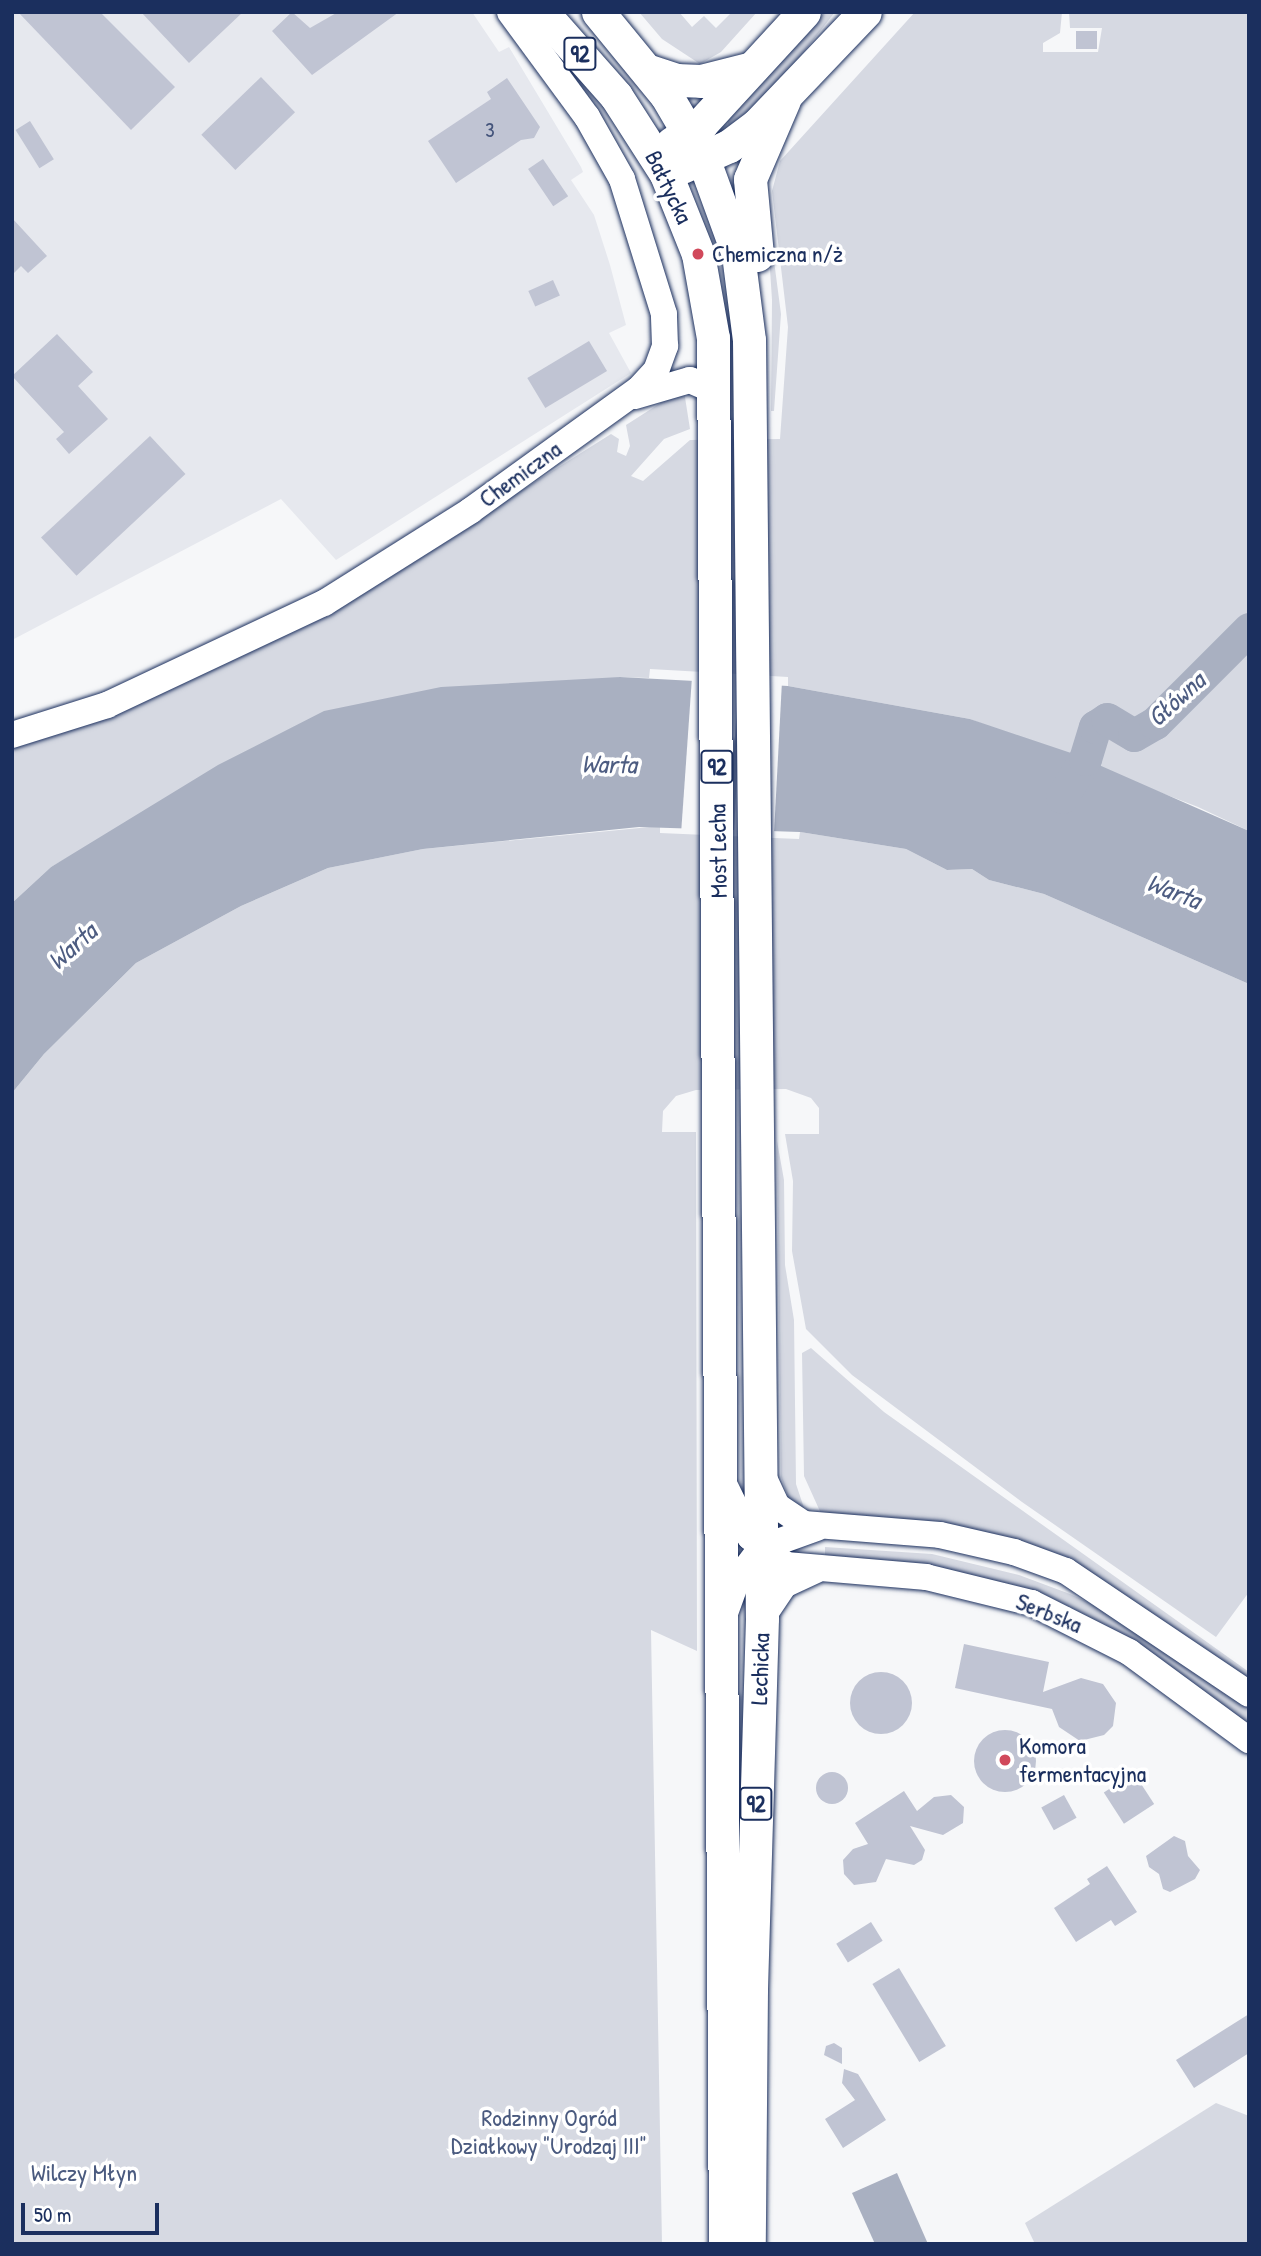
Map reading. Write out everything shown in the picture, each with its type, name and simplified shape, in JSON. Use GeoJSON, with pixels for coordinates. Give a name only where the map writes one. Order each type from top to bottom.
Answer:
{"type":"FeatureCollection","features":[{"type":"Feature","properties":{"kind":"main road","name":"Bałtycka"},"geometry":{"type":"LineString","coordinates":[[542,12],[616,96],[660,163],[680,201],[702,272],[713,338],[715,439]]}},
{"type":"Feature","properties":{"kind":"main road","name":"Bałtycka"},"geometry":{"type":"LineString","coordinates":[[598,12],[649,72],[697,145],[738,254],[751,386],[752,439]]}},
{"type":"Feature","properties":{"kind":"main road"},"geometry":{"type":"LineString","coordinates":[[697,145],[752,68],[804,12]]}},
{"type":"Feature","properties":{"kind":"main road"},"geometry":{"type":"LineString","coordinates":[[660,163],[697,145],[738,141],[784,100],[865,12]]}},
{"type":"Feature","properties":{"kind":"main road"},"geometry":{"type":"LineString","coordinates":[[649,72],[701,81],[752,68]]}},
{"type":"Feature","properties":{"kind":"main road"},"geometry":{"type":"LineString","coordinates":[[751,386],[763,300],[750,179],[784,100]]}},
{"type":"Feature","properties":{"kind":"main road","name":"Most Lecha"},"geometry":{"type":"LineString","coordinates":[[715,439],[720,1095]]}},
{"type":"Feature","properties":{"kind":"main road","name":"Most Lecha"},"geometry":{"type":"LineString","coordinates":[[752,439],[757,1094]]}},
{"type":"Feature","properties":{"kind":"main road","name":"Lechicka"},"geometry":{"type":"LineString","coordinates":[[749,2244],[750,2003],[762,1618],[757,1094]]}},
{"type":"Feature","properties":{"kind":"main road","name":"Lechicka"},"geometry":{"type":"LineString","coordinates":[[720,1095],[718,1470],[725,2244]]}},
{"type":"Feature","properties":{"kind":"street","name":"Chemiczna"},"geometry":{"type":"LineString","coordinates":[[12,734],[107,705],[324,603],[470,511],[624,400],[656,370],[666,337],[657,284],[622,179],[587,117],[510,12]]}},
{"type":"Feature","properties":{"kind":"street"},"geometry":{"type":"LineString","coordinates":[[622,179],[635,164],[660,163]]}},
{"type":"Feature","properties":{"kind":"street"},"geometry":{"type":"LineString","coordinates":[[624,400],[690,380],[706,387],[714,397]]}},
{"type":"Feature","properties":{"kind":"street","name":"Serbska"},"geometry":{"type":"LineString","coordinates":[[718,1470],[741,1521],[761,1548],[786,1565],[816,1570],[926,1577],[1032,1603],[1129,1652],[1249,1740]]}},
{"type":"Feature","properties":{"kind":"street","name":"Serbska"},"geometry":{"type":"LineString","coordinates":[[761,1471],[777,1506],[804,1524],[817,1528],[940,1535],[1041,1561],[1113,1599],[1249,1694]]}},
{"type":"Feature","properties":{"kind":"street","name":"Serbska"},"geometry":{"type":"LineString","coordinates":[[761,1548],[817,1528]]}},
{"type":"Feature","properties":{"kind":"street"},"geometry":{"type":"LineString","coordinates":[[720,1644],[730,1594],[761,1548]]}},
{"type":"Feature","properties":{"kind":"street","name":"Serbska"},"geometry":{"type":"LineString","coordinates":[[762,1618],[784,1585],[816,1570]]}},
{"type":"Feature","properties":{"kind":"shaded area"},"geometry":{"type":"Polygon","coordinates":[[[12,12],[472,12],[499,52],[509,47],[581,167],[583,172],[571,180],[594,215],[610,265],[626,325],[609,333],[631,373],[336,560],[281,499],[12,640],[12,12]]]}},
{"type":"Feature","properties":{"kind":"green space"},"geometry":{"type":"Polygon","coordinates":[[[639,12],[679,12],[692,27],[704,16],[716,28],[732,12],[757,12],[721,52],[700,64],[662,39],[639,12]]]}},
{"type":"Feature","properties":{"kind":"green space"},"geometry":{"type":"Polygon","coordinates":[[[825,12],[835,12],[782,80],[731,131],[726,118],[825,12]]]}},
{"type":"Feature","properties":{"kind":"green space"},"geometry":{"type":"Polygon","coordinates":[[[915,12],[1062,12],[1060,33],[1043,43],[1043,52],[1098,52],[1102,28],[1070,28],[1069,12],[1249,12],[1249,831],[1198,807],[970,719],[788,686],[788,677],[650,669],[649,678],[620,677],[128,823],[51,867],[12,903],[12,746],[359,593],[611,434],[619,439],[617,452],[626,456],[630,446],[626,425],[673,395],[684,391],[690,429],[664,439],[631,476],[643,481],[690,440],[780,439],[788,327],[772,191],[780,161],[915,12]]]}},
{"type":"Feature","properties":{"kind":"green space"},"geometry":{"type":"Polygon","coordinates":[[[765,192],[781,314],[774,411],[771,411],[772,300],[765,192]]]}},
{"type":"Feature","properties":{"kind":"green space"},"geometry":{"type":"Polygon","coordinates":[[[660,826],[660,833],[799,839],[800,832],[906,849],[947,870],[972,869],[989,880],[1044,894],[1249,984],[1249,1592],[1216,1637],[1022,1502],[852,1375],[806,1329],[792,1251],[793,1181],[785,1134],[819,1134],[819,1108],[811,1098],[786,1089],[696,1090],[676,1096],[663,1111],[662,1132],[696,1132],[697,1651],[651,1630],[662,2244],[12,2244],[12,1093],[44,1054],[136,963],[241,906],[328,868],[423,849],[660,826]]]}},
{"type":"Feature","properties":{"kind":"green space"},"geometry":{"type":"Polygon","coordinates":[[[777,1141],[784,1180],[785,1265],[794,1320],[796,1484],[806,1514],[791,1504],[781,1477],[777,1141]]]}},
{"type":"Feature","properties":{"kind":"green space"},"geometry":{"type":"Polygon","coordinates":[[[811,1348],[884,1412],[1249,1672],[1249,1682],[1099,1579],[823,1518],[804,1476],[802,1353],[811,1348]]]}},
{"type":"Feature","properties":{"kind":"green space"},"geometry":{"type":"Polygon","coordinates":[[[825,1547],[932,1554],[1019,1575],[1070,1594],[1098,1607],[1249,1707],[1249,1727],[1130,1640],[825,1561],[825,1547]]]}},
{"type":"Feature","properties":{"kind":"green space"},"geometry":{"type":"Polygon","coordinates":[[[1216,2103],[1249,2116],[1249,2244],[1035,2244],[1025,2223],[1216,2103]]]}},
{"type":"Feature","properties":{"kind":"water","name":"Warta"},"geometry":{"type":"Polygon","coordinates":[[[620,677],[788,686],[970,719],[1074,754],[1249,831],[1249,984],[1044,894],[989,880],[972,869],[947,870],[906,849],[800,832],[639,827],[423,849],[328,868],[241,906],[136,963],[44,1054],[12,1093],[12,903],[51,867],[218,765],[324,711],[441,687],[620,677]]]}},
{"type":"Feature","properties":{"kind":"water"},"geometry":{"type":"Polygon","coordinates":[[[897,2173],[928,2244],[875,2244],[852,2193],[897,2173]]]}},
{"type":"Feature","properties":{"kind":"pier"},"geometry":{"type":"Polygon","coordinates":[[[692,677],[739,680],[728,834],[681,831],[692,677]]]}},
{"type":"Feature","properties":{"kind":"pier"},"geometry":{"type":"Polygon","coordinates":[[[742,680],[782,682],[774,835],[734,833],[742,680]]]}},
{"type":"Feature","properties":{"kind":"building"},"geometry":{"type":"Polygon","coordinates":[[[18,12],[100,12],[175,87],[131,130],[18,12]]]}},
{"type":"Feature","properties":{"kind":"building"},"geometry":{"type":"Polygon","coordinates":[[[141,12],[243,12],[189,63],[141,12]]]}},
{"type":"Feature","properties":{"kind":"building"},"geometry":{"type":"Polygon","coordinates":[[[292,12],[310,28],[338,12],[399,12],[312,75],[272,31],[292,12]]]}},
{"type":"Feature","properties":{"kind":"building"},"geometry":{"type":"Polygon","coordinates":[[[1076,31],[1097,31],[1097,49],[1076,49],[1076,31]]]}},
{"type":"Feature","properties":{"kind":"building"},"geometry":{"type":"Polygon","coordinates":[[[261,77],[295,112],[235,170],[201,135],[261,77]]]}},
{"type":"Feature","properties":{"kind":"building"},"geometry":{"type":"Polygon","coordinates":[[[507,78],[540,127],[534,138],[521,140],[456,183],[428,141],[491,99],[487,92],[507,78]]]}},
{"type":"Feature","properties":{"kind":"building"},"geometry":{"type":"Polygon","coordinates":[[[30,121],[54,159],[39,168],[16,130],[30,121]]]}},
{"type":"Feature","properties":{"kind":"building"},"geometry":{"type":"Polygon","coordinates":[[[543,159],[568,196],[553,206],[528,169],[543,159]]]}},
{"type":"Feature","properties":{"kind":"building"},"geometry":{"type":"Polygon","coordinates":[[[12,218],[47,256],[28,273],[21,266],[12,275],[12,218]]]}},
{"type":"Feature","properties":{"kind":"building"},"geometry":{"type":"Polygon","coordinates":[[[553,280],[560,296],[535,307],[528,291],[553,280]]]}},
{"type":"Feature","properties":{"kind":"building"},"geometry":{"type":"Polygon","coordinates":[[[57,334],[93,372],[78,386],[108,419],[69,454],[56,439],[64,432],[12,376],[57,334]]]}},
{"type":"Feature","properties":{"kind":"building"},"geometry":{"type":"Polygon","coordinates":[[[589,341],[607,371],[545,408],[527,378],[589,341]]]}},
{"type":"Feature","properties":{"kind":"building"},"geometry":{"type":"Polygon","coordinates":[[[150,436],[185,474],[76,576],[41,538],[150,436]]]}},
{"type":"Feature","properties":{"kind":"building"},"geometry":{"type":"Polygon","coordinates":[[[964,1644],[1049,1662],[1043,1692],[1081,1678],[1103,1684],[1116,1703],[1113,1726],[1104,1735],[1080,1741],[1059,1727],[1052,1709],[955,1688],[964,1644]]]}},
{"type":"Feature","properties":{"kind":"building"},"geometry":{"type":"Polygon","coordinates":[[[875,1672],[887,1672],[903,1681],[910,1691],[910,1715],[903,1725],[887,1734],[875,1734],[864,1729],[855,1720],[850,1709],[850,1697],[855,1686],[864,1677],[875,1672]]]}},
{"type":"Feature","properties":{"kind":"building","name":"Komora fermentacyjna"},"geometry":{"type":"Polygon","coordinates":[[[999,1730],[1011,1730],[1027,1739],[1034,1749],[1034,1773],[1027,1783],[1011,1792],[999,1792],[988,1787],[979,1778],[974,1767],[974,1755],[979,1744],[988,1735],[999,1730]]]}},
{"type":"Feature","properties":{"kind":"building"},"geometry":{"type":"Polygon","coordinates":[[[832,1772],[843,1777],[848,1788],[843,1799],[832,1804],[821,1799],[816,1788],[821,1777],[832,1772]]]}},
{"type":"Feature","properties":{"kind":"building"},"geometry":{"type":"Polygon","coordinates":[[[1134,1773],[1154,1804],[1124,1824],[1104,1793],[1134,1773]]]}},
{"type":"Feature","properties":{"kind":"building"},"geometry":{"type":"Polygon","coordinates":[[[904,1791],[917,1811],[934,1797],[951,1795],[964,1807],[963,1823],[943,1835],[910,1826],[925,1850],[922,1860],[914,1865],[886,1859],[876,1882],[854,1885],[844,1874],[843,1860],[853,1849],[868,1844],[855,1823],[904,1791]]]}},
{"type":"Feature","properties":{"kind":"building"},"geometry":{"type":"Polygon","coordinates":[[[1064,1795],[1077,1818],[1054,1830],[1041,1808],[1064,1795]]]}},
{"type":"Feature","properties":{"kind":"building"},"geometry":{"type":"Polygon","coordinates":[[[1174,1836],[1185,1841],[1188,1856],[1200,1870],[1195,1879],[1170,1892],[1163,1889],[1159,1874],[1149,1867],[1146,1856],[1174,1836]]]}},
{"type":"Feature","properties":{"kind":"building"},"geometry":{"type":"Polygon","coordinates":[[[1107,1866],[1137,1912],[1115,1926],[1111,1920],[1076,1942],[1054,1908],[1090,1884],[1087,1879],[1107,1866]]]}},
{"type":"Feature","properties":{"kind":"building"},"geometry":{"type":"Polygon","coordinates":[[[871,1922],[883,1941],[848,1962],[836,1944],[871,1922]]]}},
{"type":"Feature","properties":{"kind":"building"},"geometry":{"type":"Polygon","coordinates":[[[899,1968],[946,2046],[919,2062],[872,1984],[899,1968]]]}},
{"type":"Feature","properties":{"kind":"building"},"geometry":{"type":"Polygon","coordinates":[[[1249,2014],[1249,2053],[1194,2088],[1176,2060],[1249,2014]]]}},
{"type":"Feature","properties":{"kind":"building"},"geometry":{"type":"Polygon","coordinates":[[[834,2043],[842,2048],[842,2064],[824,2055],[826,2046],[834,2043]]]}},
{"type":"Feature","properties":{"kind":"building"},"geometry":{"type":"Polygon","coordinates":[[[844,2069],[858,2074],[886,2120],[843,2148],[825,2119],[855,2100],[842,2083],[844,2069]]]}},
{"type":"Feature","properties":{"kind":"waterway","name":"Główna"},"geometry":{"type":"LineString","coordinates":[[1062,797],[1085,759],[1095,727],[1107,719],[1134,735],[1155,723],[1249,629]]}},
{"type":"Feature","properties":{"kind":"place","name":"Chemiczna n/ż"},"geometry":{"type":"Point","coordinates":[698,254]}},
{"type":"Feature","properties":{"kind":"place","name":"Komora fermentacyjna"},"geometry":{"type":"Point","coordinates":[1005,1760]}},
{"type":"Feature","properties":{"kind":"park label","name":"Rodzinny Ogród Działkowy \"Urodzaj III\""},"geometry":{"type":"Point","coordinates":[549,2132]}},
{"type":"Feature","properties":{"kind":"park label","name":"Wilczy Młyn"},"geometry":{"type":"Point","coordinates":[84,2173]}}]}
